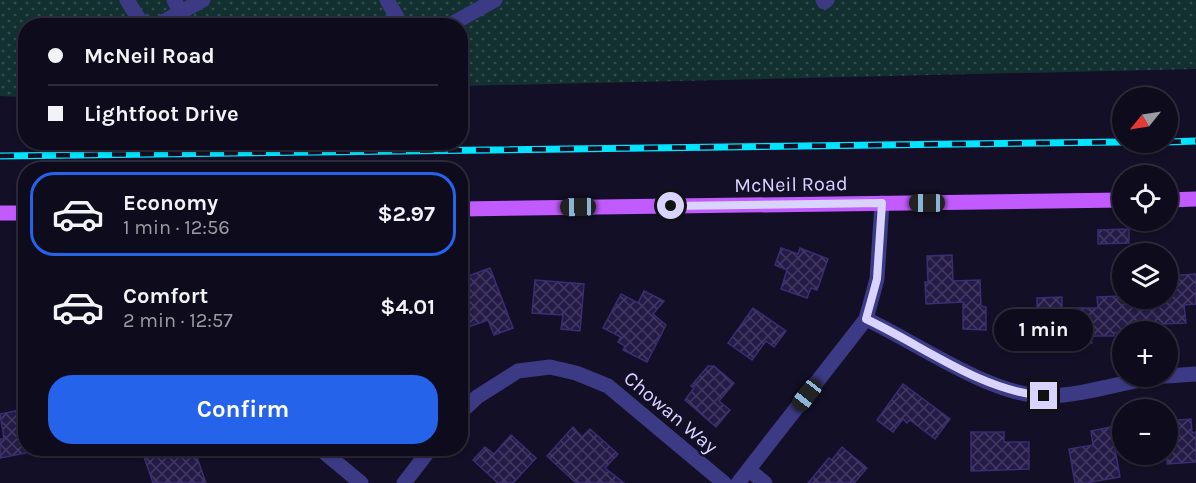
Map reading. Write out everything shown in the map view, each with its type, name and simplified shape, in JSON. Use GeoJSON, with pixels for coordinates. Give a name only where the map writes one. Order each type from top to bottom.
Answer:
{"type":"FeatureCollection","features":[{"type":"Feature","properties":{"kind":"main road"},"geometry":{"type":"LineString","coordinates":[[1178,200],[1196,199]]}},
{"type":"Feature","properties":{"kind":"main road","name":"McNeil Road"},"geometry":{"type":"LineString","coordinates":[[468,209],[1112,200]]}},
{"type":"Feature","properties":{"kind":"main road"},"geometry":{"type":"LineString","coordinates":[[0,213],[18,213]]}},
{"type":"Feature","properties":{"kind":"street"},"geometry":{"type":"LineString","coordinates":[[127,0],[138,18]]}},
{"type":"Feature","properties":{"kind":"street"},"geometry":{"type":"LineString","coordinates":[[165,18],[178,6],[203,0]]}},
{"type":"Feature","properties":{"kind":"street"},"geometry":{"type":"LineString","coordinates":[[387,0],[397,18]]}},
{"type":"Feature","properties":{"kind":"street"},"geometry":{"type":"LineString","coordinates":[[462,18],[495,0]]}},
{"type":"Feature","properties":{"kind":"street"},"geometry":{"type":"LineString","coordinates":[[738,483],[866,319],[877,279],[882,203]]}},
{"type":"Feature","properties":{"kind":"street"},"geometry":{"type":"LineString","coordinates":[[866,319],[999,387],[1027,395],[1068,395],[1112,386]]}},
{"type":"Feature","properties":{"kind":"street","name":"Chowan Way"},"geometry":{"type":"LineString","coordinates":[[468,405],[518,371],[550,367],[576,373],[608,386],[724,483]]}},
{"type":"Feature","properties":{"kind":"street"},"geometry":{"type":"LineString","coordinates":[[1178,375],[1196,374]]}},
{"type":"Feature","properties":{"kind":"street"},"geometry":{"type":"LineString","coordinates":[[329,456],[361,483]]}},
{"type":"Feature","properties":{"kind":"street"},"geometry":{"type":"LineString","coordinates":[[404,483],[425,456]]}},
{"type":"Feature","properties":{"kind":"street"},"geometry":{"type":"LineString","coordinates":[[749,470],[765,483]]}},
{"type":"Feature","properties":{"kind":"green space"},"geometry":{"type":"Polygon","coordinates":[[[0,0],[1196,0],[1196,69],[468,86],[468,18],[18,18],[18,97],[0,96],[0,0]]]}},
{"type":"Feature","properties":{"kind":"building"},"geometry":{"type":"Polygon","coordinates":[[[1098,230],[1129,231],[1129,243],[1098,244],[1098,230]]]}},
{"type":"Feature","properties":{"kind":"building"},"geometry":{"type":"Polygon","coordinates":[[[781,248],[798,254],[800,248],[828,259],[817,290],[811,288],[807,298],[781,289],[787,270],[775,265],[781,248]]]}},
{"type":"Feature","properties":{"kind":"building"},"geometry":{"type":"Polygon","coordinates":[[[952,255],[953,281],[980,280],[981,306],[986,307],[986,330],[963,329],[963,302],[926,304],[927,256],[952,255]]]}},
{"type":"Feature","properties":{"kind":"building"},"geometry":{"type":"Polygon","coordinates":[[[490,268],[513,328],[494,335],[488,320],[468,327],[468,276],[490,268]]]}},
{"type":"Feature","properties":{"kind":"building"},"geometry":{"type":"Polygon","coordinates":[[[1196,274],[1196,304],[1184,305],[1186,323],[1112,321],[1112,336],[1091,336],[1092,343],[1079,343],[1079,348],[1034,349],[1033,310],[1037,310],[1037,298],[1062,297],[1062,308],[1098,308],[1097,297],[1112,296],[1112,309],[1178,309],[1178,275],[1196,274]]]}},
{"type":"Feature","properties":{"kind":"building"},"geometry":{"type":"Polygon","coordinates":[[[535,280],[584,284],[580,331],[561,329],[563,315],[532,313],[535,280]]]}},
{"type":"Feature","properties":{"kind":"building"},"geometry":{"type":"Polygon","coordinates":[[[644,291],[664,301],[653,314],[666,325],[647,362],[623,350],[625,346],[618,342],[621,337],[603,328],[621,294],[638,303],[644,291]]]}},
{"type":"Feature","properties":{"kind":"building"},"geometry":{"type":"Polygon","coordinates":[[[753,308],[786,331],[774,347],[766,341],[752,360],[728,343],[753,308]]]}},
{"type":"Feature","properties":{"kind":"building"},"geometry":{"type":"Polygon","coordinates":[[[708,366],[714,366],[734,383],[719,401],[730,410],[716,427],[685,400],[694,388],[691,386],[708,366]]]}},
{"type":"Feature","properties":{"kind":"building"},"geometry":{"type":"Polygon","coordinates":[[[903,384],[950,419],[935,439],[910,420],[907,423],[903,419],[893,432],[877,420],[903,384]]]}},
{"type":"Feature","properties":{"kind":"building"},"geometry":{"type":"Polygon","coordinates":[[[18,411],[18,455],[0,458],[0,439],[4,439],[0,414],[18,411]]]}},
{"type":"Feature","properties":{"kind":"building"},"geometry":{"type":"Polygon","coordinates":[[[1191,419],[1192,433],[1196,432],[1196,462],[1178,463],[1178,420],[1191,419]]]}},
{"type":"Feature","properties":{"kind":"building"},"geometry":{"type":"Polygon","coordinates":[[[573,427],[582,437],[590,429],[618,454],[605,468],[624,483],[576,483],[547,456],[573,427]]]}},
{"type":"Feature","properties":{"kind":"building"},"geometry":{"type":"Polygon","coordinates":[[[1111,427],[1112,465],[1118,465],[1120,477],[1075,483],[1069,449],[1093,445],[1091,431],[1111,427]]]}},
{"type":"Feature","properties":{"kind":"building"},"geometry":{"type":"Polygon","coordinates":[[[971,432],[1004,432],[1004,442],[1029,442],[1029,469],[971,471],[971,432]]]}},
{"type":"Feature","properties":{"kind":"building"},"geometry":{"type":"Polygon","coordinates":[[[511,435],[536,458],[513,483],[498,483],[473,460],[485,447],[494,454],[511,435]]]}},
{"type":"Feature","properties":{"kind":"building"},"geometry":{"type":"Polygon","coordinates":[[[842,447],[867,468],[854,483],[808,483],[829,458],[832,460],[842,447]]]}},
{"type":"Feature","properties":{"kind":"building"},"geometry":{"type":"Polygon","coordinates":[[[144,456],[196,456],[206,483],[153,483],[144,456]]]}},
{"type":"Feature","properties":{"kind":"railway"},"geometry":{"type":"LineString","coordinates":[[1178,142],[1196,141]]}},
{"type":"Feature","properties":{"kind":"railway"},"geometry":{"type":"LineString","coordinates":[[0,156],[1112,142]]}},
{"type":"Feature","properties":{"kind":"route"},"geometry":{"type":"LineString","coordinates":[[671,206],[882,203],[877,279],[866,319],[999,387],[1027,395],[1044,396]]}}]}
